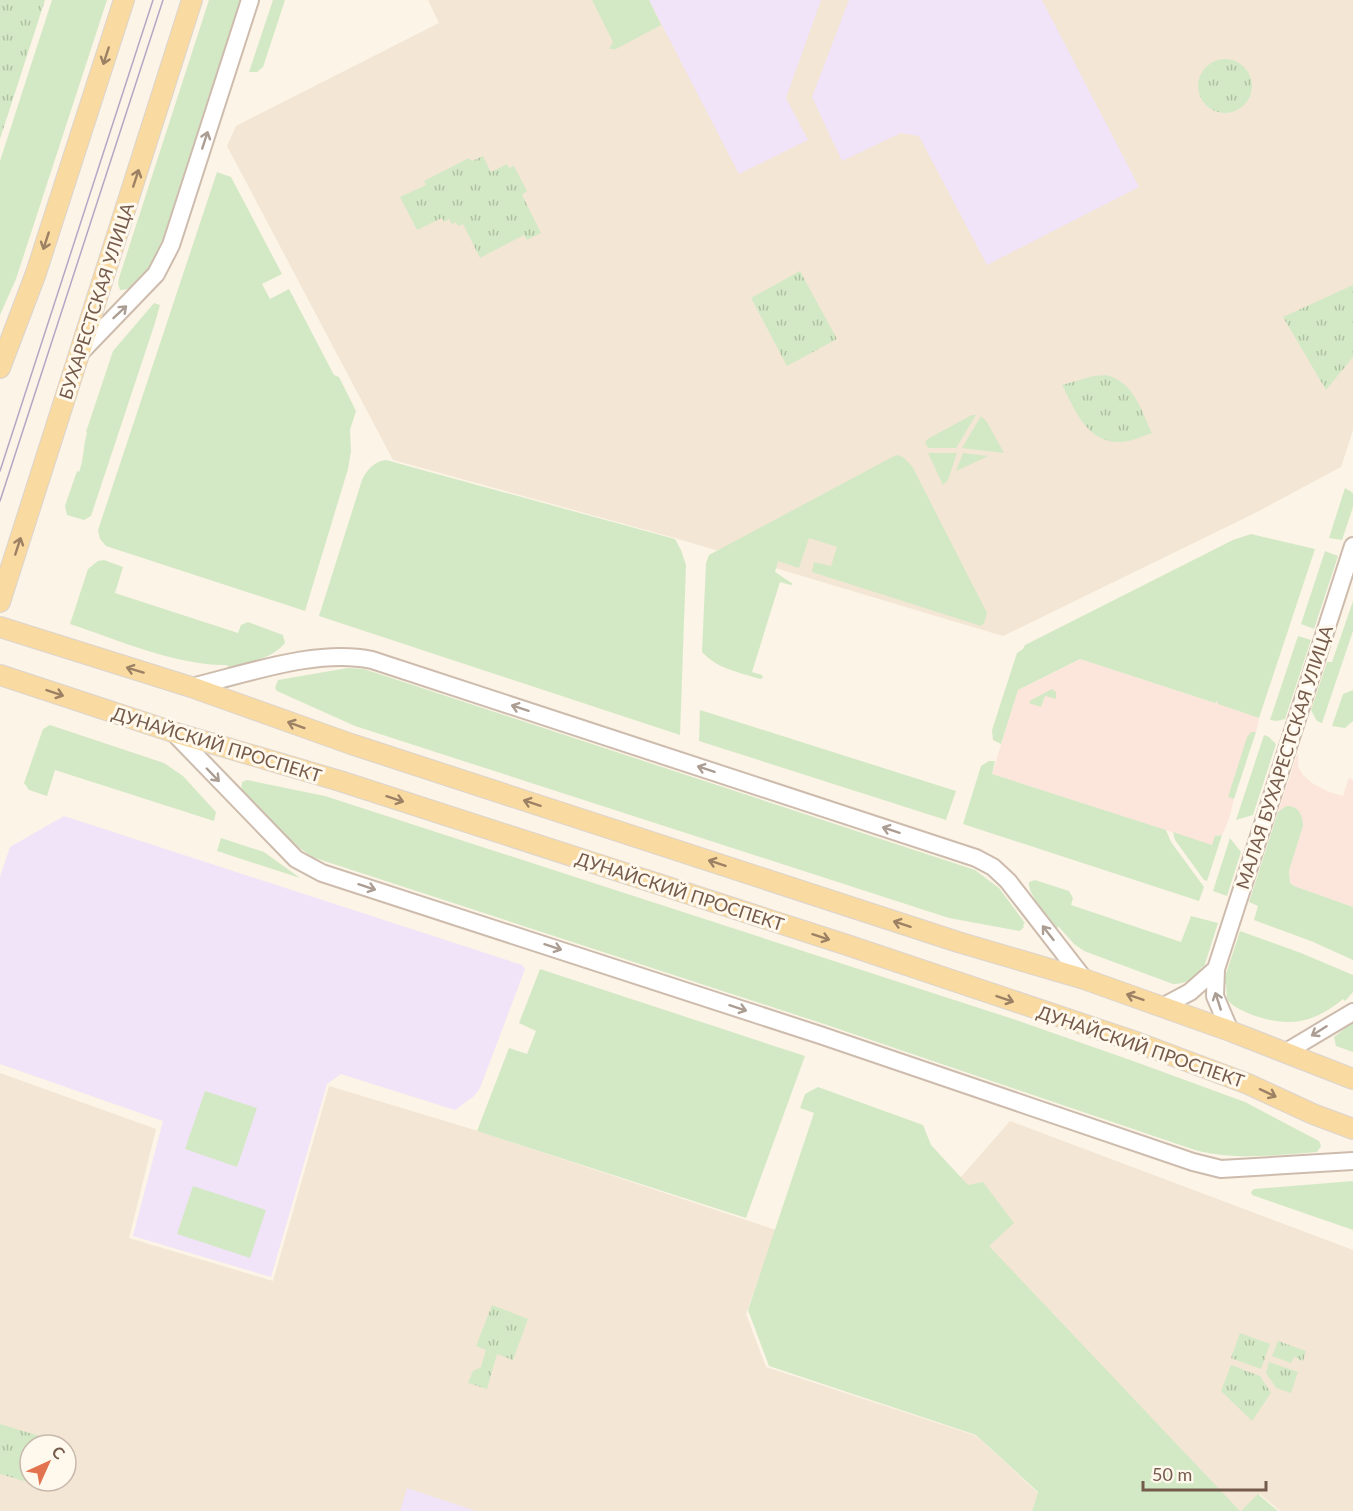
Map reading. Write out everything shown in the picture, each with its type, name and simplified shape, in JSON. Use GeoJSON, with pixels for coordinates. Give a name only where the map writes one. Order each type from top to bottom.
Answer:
{"type":"FeatureCollection","features":[{"type":"Feature","properties":{"kind":"main road"},"geometry":{"type":"LineString","coordinates":[[0,368],[36,273],[124,0]]}},
{"type":"Feature","properties":{"kind":"main road","name":"БУХАРЕСТСКАЯ УЛИЦА"},"geometry":{"type":"LineString","coordinates":[[0,602],[192,0]]}},
{"type":"Feature","properties":{"kind":"main road"},"geometry":{"type":"LineString","coordinates":[[0,627],[191,687],[363,748],[958,942],[1084,979],[1230,1031],[1353,1079]]}},
{"type":"Feature","properties":{"kind":"main road","name":"ДУНАЙСКИЙ ПРОСПЕКТ"},"geometry":{"type":"LineString","coordinates":[[0,675],[173,732],[351,784],[836,942],[1103,1032],[1248,1084],[1313,1114],[1353,1129]]}},
{"type":"Feature","properties":{"kind":"street"},"geometry":{"type":"LineString","coordinates":[[80,354],[101,329],[142,290],[156,274],[164,260],[171,245],[250,0]]}},
{"type":"Feature","properties":{"kind":"street","name":"МАЛАЯ БУХАРЕСТСКАЯ УЛИЦА"},"geometry":{"type":"LineString","coordinates":[[1230,1031],[1215,996],[1216,969],[1353,546]]}},
{"type":"Feature","properties":{"kind":"street"},"geometry":{"type":"LineString","coordinates":[[191,687],[328,656],[353,656],[394,667],[976,858],[993,867],[1008,881],[1084,979]]}},
{"type":"Feature","properties":{"kind":"street"},"geometry":{"type":"LineString","coordinates":[[173,732],[296,859],[322,873],[877,1054],[1193,1162],[1221,1168],[1353,1161]]}},
{"type":"Feature","properties":{"kind":"street","name":"МАЛАЯ БУХАРЕСТСКАЯ УЛИЦА"},"geometry":{"type":"LineString","coordinates":[[1162,1007],[1191,992],[1216,969]]}},
{"type":"Feature","properties":{"kind":"street"},"geometry":{"type":"LineString","coordinates":[[1286,1053],[1353,1012]]}},
{"type":"Feature","properties":{"kind":"shaded area"},"geometry":{"type":"Polygon","coordinates":[[[428,0],[1353,0],[1353,430],[1341,467],[1255,513],[1003,636],[675,538],[393,460],[227,146],[236,126],[439,23],[428,0]]]}},
{"type":"Feature","properties":{"kind":"shaded area"},"geometry":{"type":"Polygon","coordinates":[[[649,0],[821,0],[786,98],[808,140],[739,174],[649,0]]]}},
{"type":"Feature","properties":{"kind":"shaded area"},"geometry":{"type":"Polygon","coordinates":[[[849,0],[1042,0],[1139,187],[987,265],[919,136],[901,133],[842,161],[812,97],[849,0]]]}},
{"type":"Feature","properties":{"kind":"shaded area"},"geometry":{"type":"Polygon","coordinates":[[[1080,659],[1215,703],[1216,701],[1259,718],[1256,732],[1251,732],[1228,797],[1234,799],[1229,819],[1222,835],[1217,835],[1212,845],[992,774],[1018,690],[1080,659]]]}},
{"type":"Feature","properties":{"kind":"shaded area"},"geometry":{"type":"Polygon","coordinates":[[[1298,752],[1298,767],[1303,775],[1329,792],[1343,796],[1349,778],[1353,780],[1353,907],[1290,883],[1289,871],[1303,826],[1286,806],[1278,812],[1298,752]]]}},
{"type":"Feature","properties":{"kind":"shaded area"},"geometry":{"type":"Polygon","coordinates":[[[64,816],[522,965],[525,969],[480,1088],[474,1096],[455,1110],[341,1074],[327,1084],[271,1277],[133,1236],[163,1121],[0,1064],[0,877],[10,847],[64,816]]]}},
{"type":"Feature","properties":{"kind":"shaded area"},"geometry":{"type":"Polygon","coordinates":[[[0,1073],[156,1129],[129,1238],[273,1281],[329,1086],[478,1131],[776,1230],[746,1314],[766,1367],[977,1436],[1038,1493],[1032,1511],[0,1511],[0,1073]]]}},
{"type":"Feature","properties":{"kind":"shaded area"},"geometry":{"type":"Polygon","coordinates":[[[1010,1121],[1353,1250],[1353,1511],[1280,1511],[1260,1494],[1243,1511],[1236,1511],[941,1200],[1010,1121]]]}},
{"type":"Feature","properties":{"kind":"shaded area"},"geometry":{"type":"Polygon","coordinates":[[[407,1488],[476,1511],[400,1511],[407,1488]]]}},
{"type":"Feature","properties":{"kind":"green space"},"geometry":{"type":"Polygon","coordinates":[[[0,0],[45,0],[0,139],[0,0]]]}},
{"type":"Feature","properties":{"kind":"green space"},"geometry":{"type":"Polygon","coordinates":[[[52,0],[107,0],[16,279],[0,315],[0,161],[52,0]]]}},
{"type":"Feature","properties":{"kind":"green space"},"geometry":{"type":"Polygon","coordinates":[[[209,0],[240,0],[162,241],[151,264],[140,279],[128,289],[120,290],[119,278],[209,0]]]}},
{"type":"Feature","properties":{"kind":"green space"},"geometry":{"type":"Polygon","coordinates":[[[273,0],[285,0],[263,67],[257,72],[249,72],[273,0]]]}},
{"type":"Feature","properties":{"kind":"green space"},"geometry":{"type":"Polygon","coordinates":[[[592,0],[649,0],[661,25],[616,49],[609,49],[613,42],[592,0]]]}},
{"type":"Feature","properties":{"kind":"green space"},"geometry":{"type":"Polygon","coordinates":[[[1220,59],[1230,59],[1240,63],[1248,71],[1252,86],[1248,101],[1240,109],[1230,113],[1220,113],[1210,109],[1202,101],[1198,91],[1198,81],[1202,71],[1210,63],[1220,59]]]}},
{"type":"Feature","properties":{"kind":"green space"},"geometry":{"type":"Polygon","coordinates":[[[483,156],[491,172],[507,164],[509,168],[514,166],[527,191],[522,195],[541,233],[527,240],[524,235],[480,258],[463,224],[458,226],[456,222],[452,224],[449,219],[444,222],[442,218],[417,230],[400,197],[426,185],[424,181],[469,158],[472,161],[483,156]]]}},
{"type":"Feature","properties":{"kind":"green space"},"geometry":{"type":"Polygon","coordinates":[[[217,172],[231,177],[282,274],[262,284],[270,299],[289,289],[334,375],[339,377],[356,411],[350,430],[351,451],[348,469],[305,611],[106,546],[100,539],[98,530],[217,172]]]}},
{"type":"Feature","properties":{"kind":"green space"},"geometry":{"type":"Polygon","coordinates":[[[800,271],[837,339],[787,366],[751,298],[800,271]]]}},
{"type":"Feature","properties":{"kind":"green space"},"geometry":{"type":"Polygon","coordinates":[[[1353,285],[1353,357],[1326,390],[1283,317],[1353,285]]]}},
{"type":"Feature","properties":{"kind":"green space"},"geometry":{"type":"Polygon","coordinates":[[[154,303],[160,305],[154,326],[91,516],[84,520],[67,515],[65,506],[77,471],[79,472],[81,467],[86,432],[113,351],[154,303]]]}},
{"type":"Feature","properties":{"kind":"green space"},"geometry":{"type":"Polygon","coordinates":[[[1106,375],[1116,379],[1130,390],[1152,433],[1128,441],[1109,441],[1099,437],[1084,423],[1062,385],[1093,376],[1106,375]]]}},
{"type":"Feature","properties":{"kind":"green space"},"geometry":{"type":"Polygon","coordinates":[[[976,415],[956,448],[928,448],[925,442],[929,438],[976,415]]]}},
{"type":"Feature","properties":{"kind":"green space"},"geometry":{"type":"Polygon","coordinates":[[[981,416],[987,422],[1004,453],[962,448],[981,416]]]}},
{"type":"Feature","properties":{"kind":"green space"},"geometry":{"type":"Polygon","coordinates":[[[928,453],[957,453],[948,480],[943,485],[928,453]]]}},
{"type":"Feature","properties":{"kind":"green space"},"geometry":{"type":"Polygon","coordinates":[[[963,453],[988,456],[956,471],[963,453]]]}},
{"type":"Feature","properties":{"kind":"green space"},"geometry":{"type":"Polygon","coordinates":[[[896,455],[903,457],[912,466],[987,613],[984,623],[981,626],[812,572],[814,562],[831,566],[837,547],[809,538],[799,568],[778,561],[775,572],[793,584],[780,582],[752,672],[762,675],[763,678],[729,669],[708,658],[702,652],[706,563],[709,555],[896,455]]]}},
{"type":"Feature","properties":{"kind":"green space"},"geometry":{"type":"Polygon","coordinates":[[[386,460],[675,539],[686,565],[680,735],[319,616],[362,480],[371,467],[386,460]]]}},
{"type":"Feature","properties":{"kind":"green space"},"geometry":{"type":"Polygon","coordinates":[[[1345,488],[1353,493],[1353,507],[1342,540],[1329,538],[1345,488]]]}},
{"type":"Feature","properties":{"kind":"green space"},"geometry":{"type":"Polygon","coordinates":[[[1251,534],[1315,549],[1259,718],[1218,704],[1217,701],[1215,703],[1080,659],[1018,690],[1001,744],[993,740],[992,730],[1017,653],[1025,645],[1233,540],[1251,534]]]}},
{"type":"Feature","properties":{"kind":"green space"},"geometry":{"type":"Polygon","coordinates":[[[1325,551],[1338,556],[1314,629],[1301,624],[1325,551]]]}},
{"type":"Feature","properties":{"kind":"green space"},"geometry":{"type":"Polygon","coordinates":[[[104,560],[123,567],[115,593],[238,633],[241,625],[248,622],[283,635],[285,643],[266,657],[228,667],[227,665],[168,657],[70,624],[88,569],[98,561],[104,560]]]}},
{"type":"Feature","properties":{"kind":"green space"},"geometry":{"type":"Polygon","coordinates":[[[1353,601],[1353,631],[1322,723],[1317,721],[1311,710],[1327,662],[1332,662],[1353,601]]]}},
{"type":"Feature","properties":{"kind":"green space"},"geometry":{"type":"Polygon","coordinates":[[[1298,636],[1311,640],[1285,719],[1270,720],[1298,636]]]}},
{"type":"Feature","properties":{"kind":"green space"},"geometry":{"type":"Polygon","coordinates":[[[348,668],[364,669],[975,870],[999,888],[1025,923],[1024,927],[1020,931],[949,918],[355,726],[277,691],[275,688],[278,680],[348,668]]]}},
{"type":"Feature","properties":{"kind":"green space"},"geometry":{"type":"Polygon","coordinates":[[[1052,689],[1056,692],[1056,699],[1045,696],[1041,707],[1029,703],[1031,700],[1052,689]]]}},
{"type":"Feature","properties":{"kind":"green space"},"geometry":{"type":"Polygon","coordinates":[[[1353,690],[1353,721],[1345,728],[1332,726],[1343,694],[1353,690]]]}},
{"type":"Feature","properties":{"kind":"green space"},"geometry":{"type":"Polygon","coordinates":[[[700,710],[956,791],[946,820],[699,741],[700,710]]]}},
{"type":"Feature","properties":{"kind":"green space"},"geometry":{"type":"Polygon","coordinates":[[[50,725],[164,763],[183,776],[216,812],[214,821],[55,770],[47,796],[29,790],[24,783],[43,729],[50,725]]]}},
{"type":"Feature","properties":{"kind":"green space"},"geometry":{"type":"Polygon","coordinates":[[[1251,732],[1256,732],[1234,799],[1228,797],[1247,737],[1251,732]]]}},
{"type":"Feature","properties":{"kind":"green space"},"geometry":{"type":"Polygon","coordinates":[[[1264,735],[1276,744],[1253,815],[1236,820],[1264,735]]]}},
{"type":"Feature","properties":{"kind":"green space"},"geometry":{"type":"Polygon","coordinates":[[[989,761],[995,761],[992,774],[1166,830],[1171,842],[1204,887],[1199,901],[963,824],[981,766],[989,761]]]}},
{"type":"Feature","properties":{"kind":"green space"},"geometry":{"type":"Polygon","coordinates":[[[247,780],[325,796],[1013,1019],[1245,1102],[1319,1141],[1321,1146],[1317,1152],[1256,1156],[1226,1155],[1195,1150],[824,1024],[312,857],[286,838],[241,790],[242,782],[247,780]]]}},
{"type":"Feature","properties":{"kind":"green space"},"geometry":{"type":"Polygon","coordinates":[[[1286,806],[1294,807],[1299,812],[1303,826],[1289,871],[1290,883],[1353,907],[1353,960],[1311,941],[1254,920],[1258,906],[1249,902],[1278,812],[1286,806]]]}},
{"type":"Feature","properties":{"kind":"green space"},"geometry":{"type":"Polygon","coordinates":[[[1173,832],[1212,845],[1215,836],[1222,835],[1207,881],[1175,840],[1173,832]]]}},
{"type":"Feature","properties":{"kind":"green space"},"geometry":{"type":"Polygon","coordinates":[[[221,838],[264,852],[300,878],[217,851],[221,838]]]}},
{"type":"Feature","properties":{"kind":"green space"},"geometry":{"type":"Polygon","coordinates":[[[1230,838],[1241,852],[1227,896],[1213,891],[1230,838]]]}},
{"type":"Feature","properties":{"kind":"green space"},"geometry":{"type":"Polygon","coordinates":[[[1035,880],[1069,891],[1073,898],[1071,905],[1181,942],[1191,916],[1218,923],[1204,967],[1190,980],[1173,984],[1084,951],[1074,944],[1059,927],[1056,928],[1039,906],[1029,887],[1029,882],[1035,880]]]}},
{"type":"Feature","properties":{"kind":"green space"},"geometry":{"type":"Polygon","coordinates":[[[1240,931],[1353,975],[1353,992],[1345,1001],[1343,999],[1321,1014],[1299,1021],[1276,1021],[1237,1008],[1227,999],[1226,984],[1223,983],[1240,931]]]}},
{"type":"Feature","properties":{"kind":"green space"},"geometry":{"type":"Polygon","coordinates":[[[540,969],[805,1056],[746,1218],[477,1131],[509,1048],[527,1054],[536,1031],[519,1023],[540,969]]]}},
{"type":"Feature","properties":{"kind":"green space"},"geometry":{"type":"Polygon","coordinates":[[[1353,1022],[1353,1052],[1336,1046],[1334,1037],[1353,1022]]]}},
{"type":"Feature","properties":{"kind":"green space"},"geometry":{"type":"Polygon","coordinates":[[[818,1087],[923,1125],[931,1145],[968,1185],[983,1182],[1014,1223],[989,1246],[1240,1511],[1032,1511],[1038,1492],[976,1435],[769,1366],[748,1310],[814,1113],[800,1108],[805,1094],[818,1087]]]}},
{"type":"Feature","properties":{"kind":"green space"},"geometry":{"type":"Polygon","coordinates":[[[205,1091],[257,1108],[237,1167],[185,1149],[205,1091]]]}},
{"type":"Feature","properties":{"kind":"green space"},"geometry":{"type":"Polygon","coordinates":[[[1353,1181],[1353,1230],[1252,1195],[1251,1192],[1254,1189],[1353,1181]]]}},
{"type":"Feature","properties":{"kind":"green space"},"geometry":{"type":"Polygon","coordinates":[[[193,1186],[266,1210],[250,1258],[177,1234],[193,1186]]]}},
{"type":"Feature","properties":{"kind":"green space"},"geometry":{"type":"Polygon","coordinates":[[[492,1305],[528,1319],[513,1360],[497,1354],[487,1389],[468,1383],[473,1371],[481,1367],[486,1350],[476,1346],[492,1305]]]}},
{"type":"Feature","properties":{"kind":"green space"},"geometry":{"type":"Polygon","coordinates":[[[1240,1333],[1270,1344],[1261,1369],[1231,1358],[1240,1333]]]}},
{"type":"Feature","properties":{"kind":"green space"},"geometry":{"type":"Polygon","coordinates":[[[1278,1341],[1306,1351],[1303,1361],[1294,1357],[1291,1363],[1272,1356],[1278,1341]]]}},
{"type":"Feature","properties":{"kind":"green space"},"geometry":{"type":"Polygon","coordinates":[[[1269,1362],[1298,1372],[1291,1393],[1276,1388],[1266,1373],[1269,1362]]]}},
{"type":"Feature","properties":{"kind":"green space"},"geometry":{"type":"Polygon","coordinates":[[[1231,1365],[1260,1376],[1271,1393],[1252,1421],[1221,1391],[1231,1365]]]}},
{"type":"Feature","properties":{"kind":"green space"},"geometry":{"type":"Polygon","coordinates":[[[0,1424],[30,1433],[18,1433],[18,1479],[0,1474],[0,1424]]]}},
{"type":"Feature","properties":{"kind":"green space"},"geometry":{"type":"Polygon","coordinates":[[[1258,1494],[1278,1511],[1241,1511],[1258,1494]]]}},
{"type":"Feature","properties":{"kind":"tram line"},"geometry":{"type":"LineString","coordinates":[[0,471],[153,0]]}},
{"type":"Feature","properties":{"kind":"tram line"},"geometry":{"type":"LineString","coordinates":[[0,501],[163,0]]}}]}
